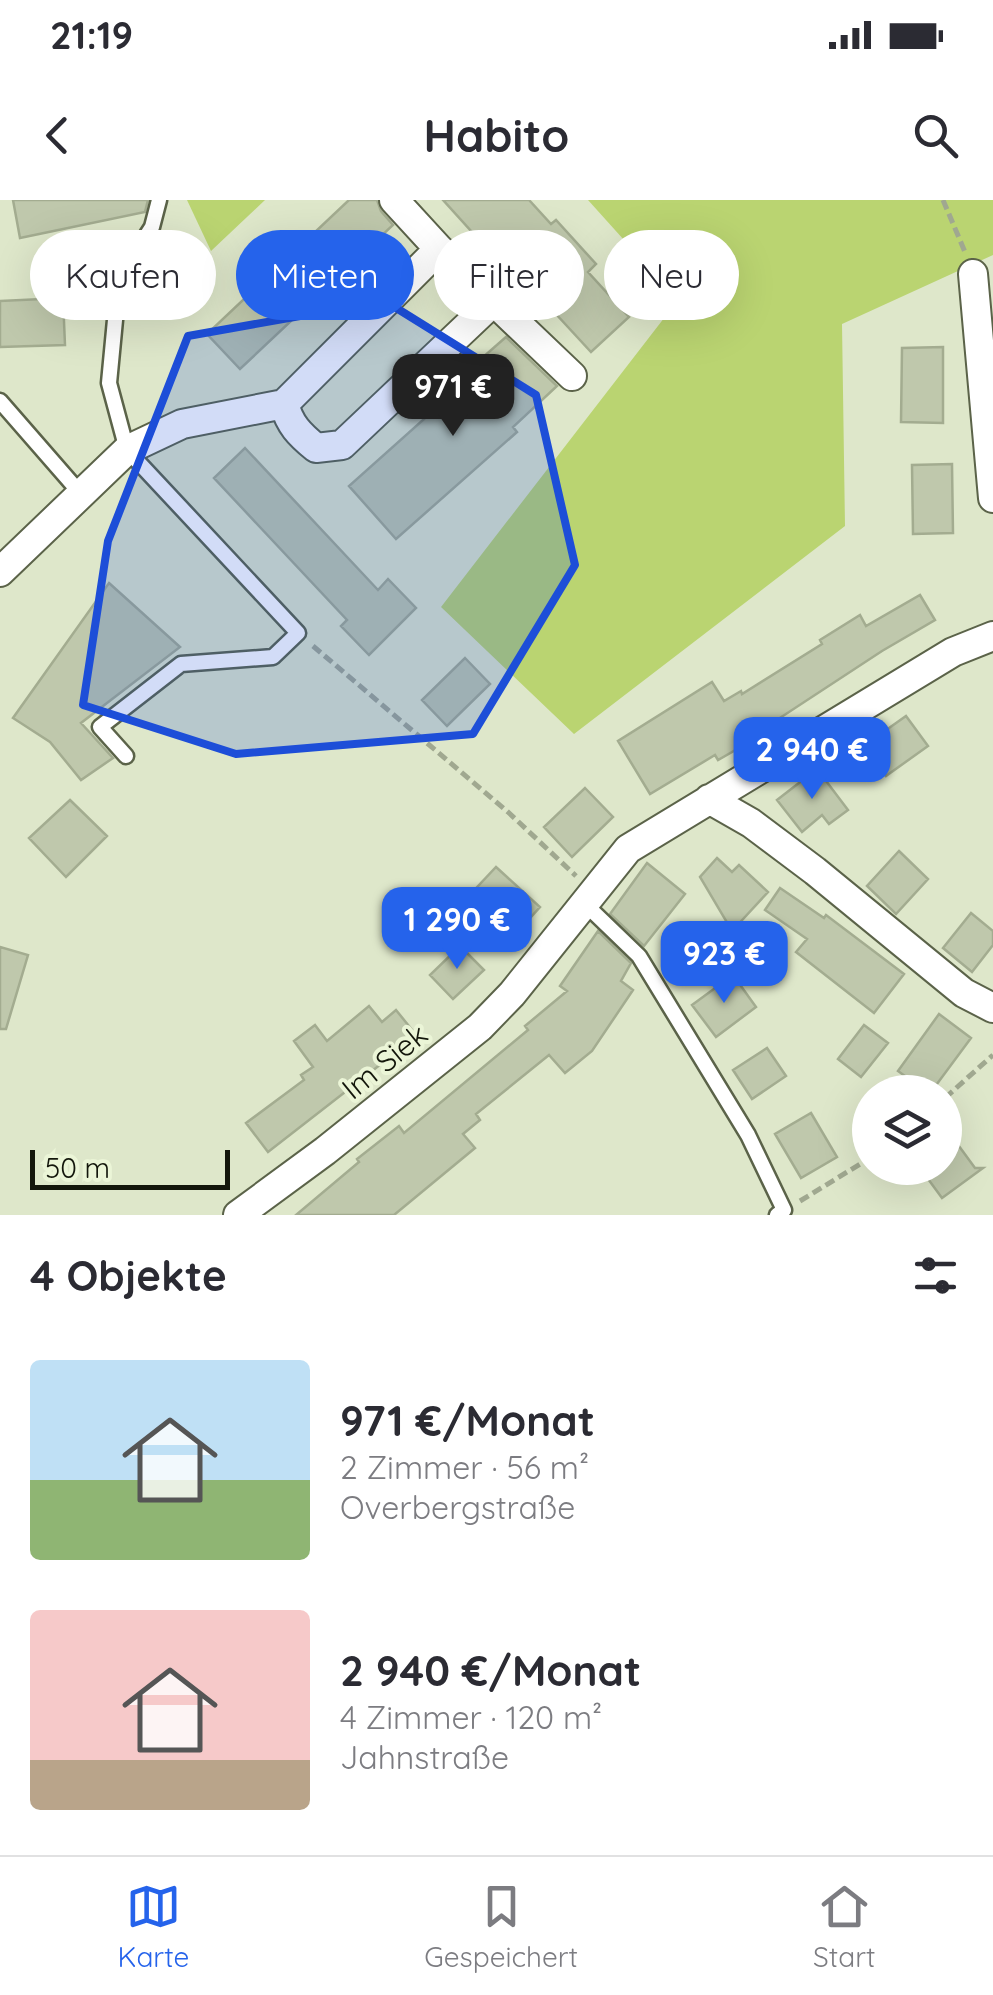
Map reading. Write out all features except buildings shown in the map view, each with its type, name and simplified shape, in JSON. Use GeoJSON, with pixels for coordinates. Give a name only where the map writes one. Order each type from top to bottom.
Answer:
{"type":"FeatureCollection","features":[{"type":"Feature","properties":{"kind":"street"},"geometry":{"type":"LineString","coordinates":[[394,200],[434,244]]}},
{"type":"Feature","properties":{"kind":"street"},"geometry":{"type":"LineString","coordinates":[[0,572],[127,450],[182,424],[284,404],[434,254]]}},
{"type":"Feature","properties":{"kind":"street"},"geometry":{"type":"LineString","coordinates":[[973,274],[993,498]]}},
{"type":"Feature","properties":{"kind":"street"},"geometry":{"type":"LineString","coordinates":[[284,404],[298,433],[316,448],[342,445],[474,320]]}},
{"type":"Feature","properties":{"kind":"street"},"geometry":{"type":"LineString","coordinates":[[512,320],[572,376]]}},
{"type":"Feature","properties":{"kind":"street","name":"Im Siek"},"geometry":{"type":"LineString","coordinates":[[238,1215],[325,1151],[480,1026],[512,994],[628,848],[953,652],[993,636]]}},
{"type":"Feature","properties":{"kind":"street"},"geometry":{"type":"LineString","coordinates":[[709,799],[751,822],[964,994],[993,1008]]}},
{"type":"Feature","properties":{"kind":"lane"},"geometry":{"type":"LineString","coordinates":[[126,756],[100,727],[181,664],[274,657],[298,633],[127,450],[109,383],[119,278],[152,228],[158,200]]}},
{"type":"Feature","properties":{"kind":"lane"},"geometry":{"type":"LineString","coordinates":[[0,401],[82,494]]}},
{"type":"Feature","properties":{"kind":"lane"},"geometry":{"type":"LineString","coordinates":[[589,897],[640,956],[748,1135],[781,1213]]}},
{"type":"Feature","properties":{"kind":"path"},"geometry":{"type":"LineString","coordinates":[[943,200],[973,274]]}},
{"type":"Feature","properties":{"kind":"path"},"geometry":{"type":"LineString","coordinates":[[298,633],[508,812],[589,897]]}},
{"type":"Feature","properties":{"kind":"path"},"geometry":{"type":"LineString","coordinates":[[962,1083],[993,1055]]}},
{"type":"Feature","properties":{"kind":"path"},"geometry":{"type":"LineString","coordinates":[[781,1213],[852,1171]]}},
{"type":"Feature","properties":{"kind":"highlighted area"},"geometry":{"type":"Polygon","coordinates":[[[385,301],[536,395],[575,565],[473,734],[236,754],[83,705],[108,541],[188,336],[385,301]]]}},
{"type":"Feature","properties":{"kind":"green space"},"geometry":{"type":"Polygon","coordinates":[[[187,200],[265,200],[216,246],[216,230],[201,230],[187,200]]]}},
{"type":"Feature","properties":{"kind":"green space"},"geometry":{"type":"Polygon","coordinates":[[[588,200],[993,200],[993,255],[842,324],[845,526],[574,734],[441,607],[663,320],[739,320],[739,230],[615,230],[588,200]]]}}]}
